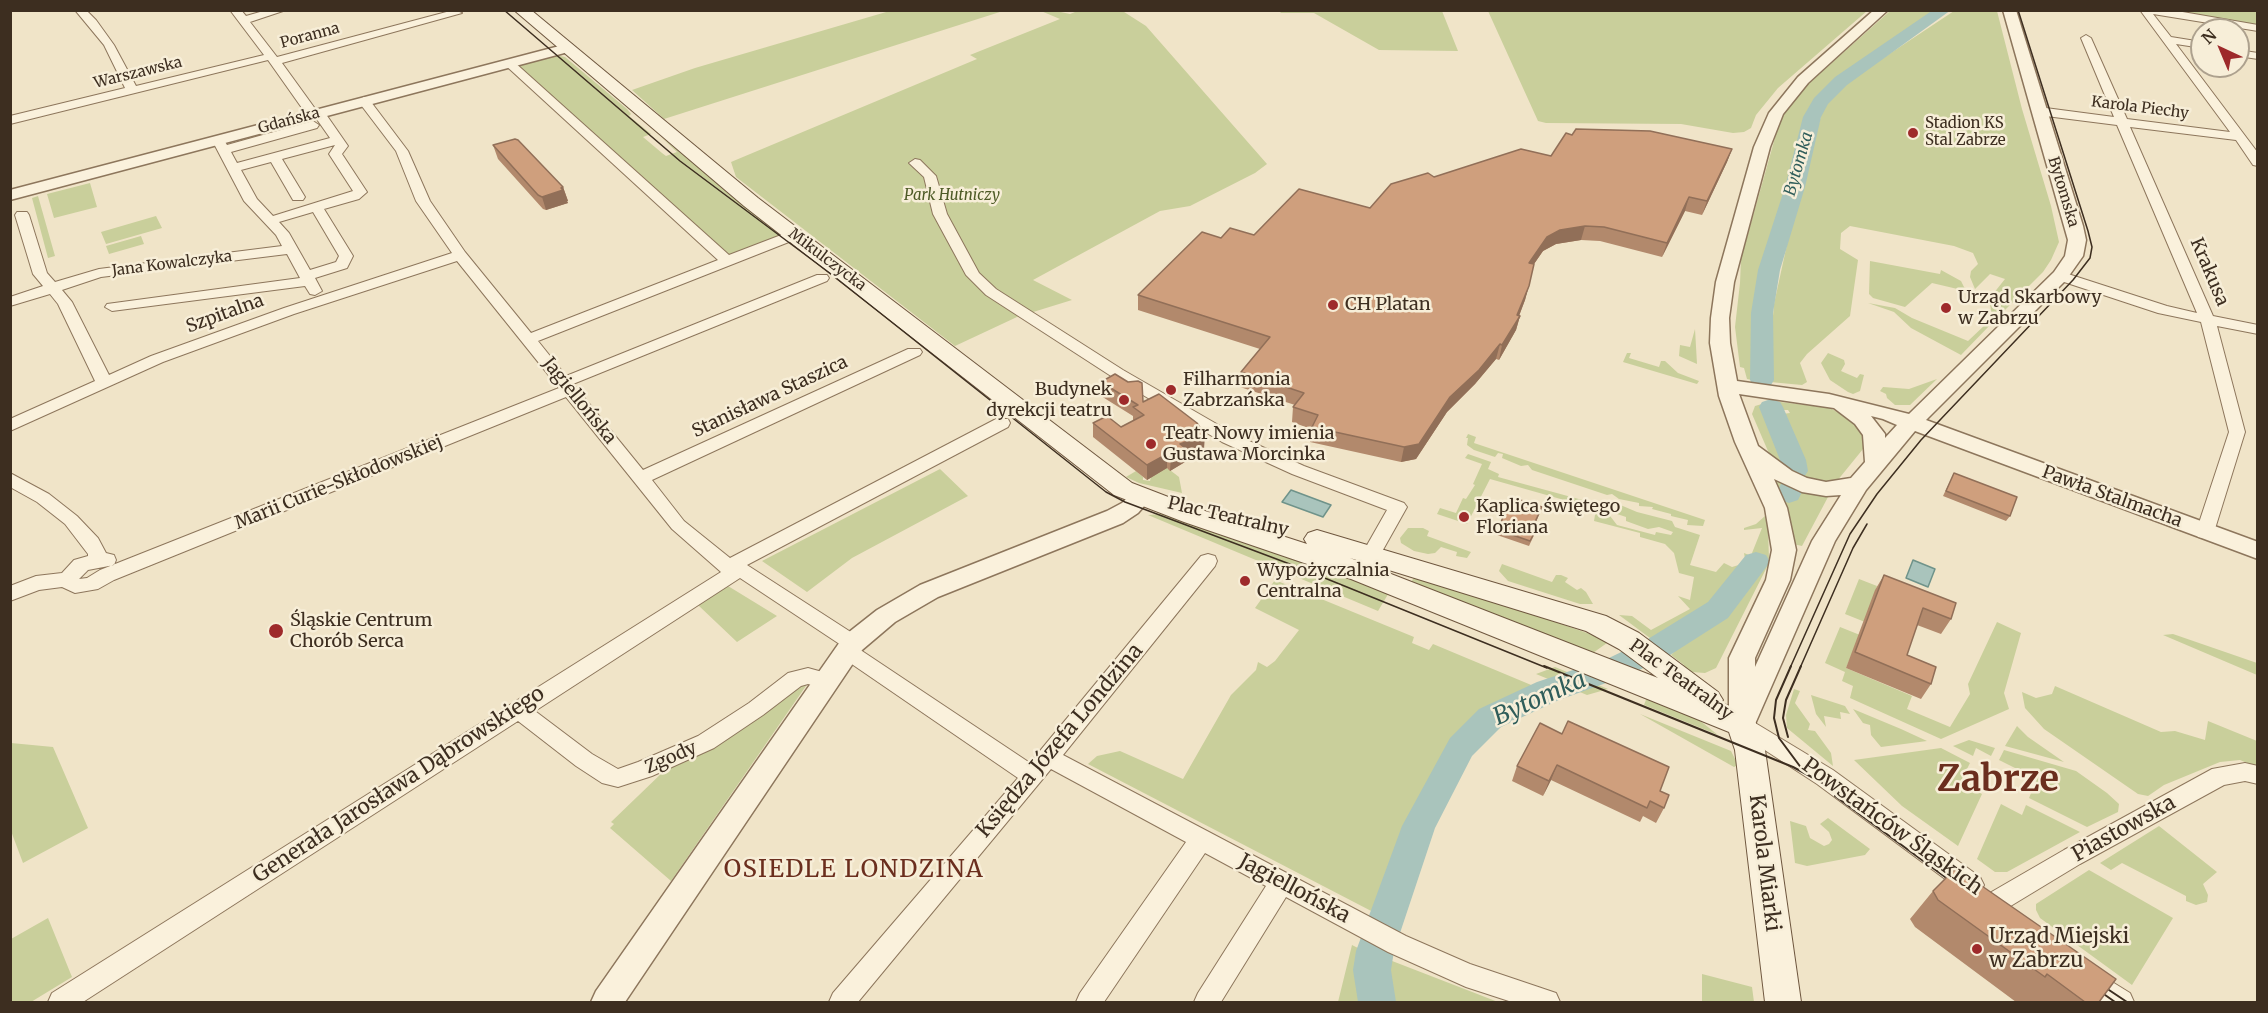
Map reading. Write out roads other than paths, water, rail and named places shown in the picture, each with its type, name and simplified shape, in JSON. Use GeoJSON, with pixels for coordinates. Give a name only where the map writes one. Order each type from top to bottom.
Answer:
{"type":"FeatureCollection","features":[{"type":"Feature","properties":{"kind":"main road","name":"Mikulczycka"},"geometry":{"type":"LineString","coordinates":[[521,10],[712,171],[1106,478],[1141,497]]}},
{"type":"Feature","properties":{"kind":"main road","name":"Plac Teatralny"},"geometry":{"type":"LineString","coordinates":[[1141,497],[1253,521],[1366,563],[1579,659],[1742,724]]}},
{"type":"Feature","properties":{"kind":"main road","name":"Plac Teatralny"},"geometry":{"type":"LineString","coordinates":[[1366,563],[1596,623],[1629,641],[1742,724]]}},
{"type":"Feature","properties":{"kind":"main road","name":"Karola Miarki"},"geometry":{"type":"LineString","coordinates":[[1742,724],[1750,750],[1783,1002]]}},
{"type":"Feature","properties":{"kind":"street"},"geometry":{"type":"LineString","coordinates":[[80,10],[109,45],[132,90]]}},
{"type":"Feature","properties":{"kind":"street"},"geometry":{"type":"LineString","coordinates":[[235,10],[273,58],[315,118],[338,140],[342,146],[335,154],[360,192],[354,196],[270,221]]}},
{"type":"Feature","properties":{"kind":"street"},"geometry":{"type":"LineString","coordinates":[[244,20],[282,10]]}},
{"type":"Feature","properties":{"kind":"street"},"geometry":{"type":"LineString","coordinates":[[1742,724],[1742,658],[1778,580],[1784,550],[1776,508],[1746,442],[1727,386],[1720,343],[1722,300],[1727,272],[1770,125],[1792,91],[1882,10]]}},
{"type":"Feature","properties":{"kind":"street","name":"Bytomska"},"geometry":{"type":"LineString","coordinates":[[1742,724],[1820,548],[1858,485],[1912,422],[2060,276],[2074,256],[2077,240],[2009,10]]}},
{"type":"Feature","properties":{"kind":"street"},"geometry":{"type":"LineString","coordinates":[[2147,10],[2258,28]]}},
{"type":"Feature","properties":{"kind":"street"},"geometry":{"type":"LineString","coordinates":[[2147,10],[2258,162]]}},
{"type":"Feature","properties":{"kind":"street","name":"Poranna"},"geometry":{"type":"LineString","coordinates":[[273,58],[458,13]]}},
{"type":"Feature","properties":{"kind":"street","name":"Krakusa"},"geometry":{"type":"LineString","coordinates":[[2086,38],[2208,321],[2237,432],[2205,532]]}},
{"type":"Feature","properties":{"kind":"street"},"geometry":{"type":"LineString","coordinates":[[2168,40],[2190,43]]}},
{"type":"Feature","properties":{"kind":"street","name":"Gdańska"},"geometry":{"type":"LineString","coordinates":[[10,195],[221,145],[315,118],[364,101],[567,48]]}},
{"type":"Feature","properties":{"kind":"street","name":"Warszawska"},"geometry":{"type":"LineString","coordinates":[[10,120],[273,58]]}},
{"type":"Feature","properties":{"kind":"street"},"geometry":{"type":"LineString","coordinates":[[508,63],[727,261]]}},
{"type":"Feature","properties":{"kind":"street","name":"Jagiellońska"},"geometry":{"type":"LineString","coordinates":[[364,101],[402,151],[423,201],[460,255],[678,525],[733,568],[749,574],[1031,775]]}},
{"type":"Feature","properties":{"kind":"street","name":"Karola Piechy"},"geometry":{"type":"LineString","coordinates":[[2038,111],[2238,137]]}},
{"type":"Feature","properties":{"kind":"street"},"geometry":{"type":"LineString","coordinates":[[233,168],[338,140]]}},
{"type":"Feature","properties":{"kind":"street"},"geometry":{"type":"LineString","coordinates":[[221,145],[251,201],[282,233],[321,300]]}},
{"type":"Feature","properties":{"kind":"street"},"geometry":{"type":"LineString","coordinates":[[274,157],[298,197]]}},
{"type":"Feature","properties":{"kind":"street"},"geometry":{"type":"LineString","coordinates":[[915,164],[930,176],[940,214],[973,275],[991,292],[1117,373],[1228,438],[1298,470],[1398,507],[1366,563]]}},
{"type":"Feature","properties":{"kind":"street","name":"Jana Kowalczyka"},"geometry":{"type":"LineString","coordinates":[[112,307],[286,286],[342,265],[346,256],[316,207]]}},
{"type":"Feature","properties":{"kind":"street"},"geometry":{"type":"LineString","coordinates":[[22,215],[40,274],[64,302],[105,384]]}},
{"type":"Feature","properties":{"kind":"street"},"geometry":{"type":"LineString","coordinates":[[529,339],[794,235]]}},
{"type":"Feature","properties":{"kind":"street","name":"Jana Kowalczyka"},"geometry":{"type":"LineString","coordinates":[[10,302],[99,273],[292,249]]}},
{"type":"Feature","properties":{"kind":"street","name":"Szpitalna"},"geometry":{"type":"LineString","coordinates":[[10,426],[157,359],[321,300],[460,255]]}},
{"type":"Feature","properties":{"kind":"street"},"geometry":{"type":"LineString","coordinates":[[2060,276],[2163,310],[2258,330]]}},
{"type":"Feature","properties":{"kind":"street","name":"Marii Curie-Skłodowskiej"},"geometry":{"type":"LineString","coordinates":[[10,594],[36,583],[69,579],[70,584],[82,587],[100,581],[102,568],[567,386],[822,278]]}},
{"type":"Feature","properties":{"kind":"street","name":"Stanisława Staszica"},"geometry":{"type":"LineString","coordinates":[[642,478],[914,352]]}},
{"type":"Feature","properties":{"kind":"street"},"geometry":{"type":"LineString","coordinates":[[1727,386],[1829,400],[1868,408],[1912,422]]}},
{"type":"Feature","properties":{"kind":"street","name":"Pawła Stalmacha"},"geometry":{"type":"LineString","coordinates":[[1938,397],[1940,413],[1946,424],[1967,443]]}},
{"type":"Feature","properties":{"kind":"street"},"geometry":{"type":"LineString","coordinates":[[1829,400],[1847,408],[1867,425],[1876,442],[1876,462]]}},
{"type":"Feature","properties":{"kind":"street","name":"Pawła Stalmacha"},"geometry":{"type":"LineString","coordinates":[[1912,422],[2258,551]]}},
{"type":"Feature","properties":{"kind":"street","name":"Generała Jarosława Dąbrowskiego"},"geometry":{"type":"LineString","coordinates":[[61,1002],[733,568],[1002,423]]}},
{"type":"Feature","properties":{"kind":"street","name":"Pawła Stalmacha"},"geometry":{"type":"LineString","coordinates":[[1876,462],[1900,442],[1913,436],[1934,436],[1967,443]]}},
{"type":"Feature","properties":{"kind":"street"},"geometry":{"type":"LineString","coordinates":[[1746,442],[1774,470],[1802,485],[1826,489],[1858,485]]}},
{"type":"Feature","properties":{"kind":"street"},"geometry":{"type":"LineString","coordinates":[[10,479],[43,498],[71,520],[91,543],[102,568]]}},
{"type":"Feature","properties":{"kind":"street"},"geometry":{"type":"LineString","coordinates":[[607,1002],[850,647],[886,616],[929,591],[1115,517],[1130,508],[1141,497]]}},
{"type":"Feature","properties":{"kind":"street","name":"Księdza Józefa Londzina"},"geometry":{"type":"LineString","coordinates":[[842,1002],[1209,561]]}},
{"type":"Feature","properties":{"kind":"street","name":"Zgody"},"geometry":{"type":"LineString","coordinates":[[517,709],[584,760],[610,776],[618,778],[644,770],[706,742],[756,710],[795,679],[808,676],[826,681]]}},
{"type":"Feature","properties":{"kind":"street","name":"Powstańców Śląskich"},"geometry":{"type":"LineString","coordinates":[[1742,724],[1816,770],[1996,902],[2013,922]]}},
{"type":"Feature","properties":{"kind":"street","name":"Jagiellońska"},"geometry":{"type":"LineString","coordinates":[[1048,757],[1397,944],[1466,975],[1546,1002]]}},
{"type":"Feature","properties":{"kind":"street","name":"Piastowska"},"geometry":{"type":"LineString","coordinates":[[1996,902],[2072,857],[2220,776],[2245,772],[2258,775]]}},
{"type":"Feature","properties":{"kind":"street"},"geometry":{"type":"LineString","coordinates":[[1089,1002],[1201,839]]}},
{"type":"Feature","properties":{"kind":"street"},"geometry":{"type":"LineString","coordinates":[[1207,1002],[1282,882]]}},
{"type":"Feature","properties":{"kind":"street"},"geometry":{"type":"LineString","coordinates":[[2074,968],[2121,1002]]}},
{"type":"Feature","properties":{"kind":"water"},"geometry":{"type":"Polygon","coordinates":[[[1291,490],[1331,505],[1323,517],[1282,502],[1291,490]]]}},
{"type":"Feature","properties":{"kind":"water"},"geometry":{"type":"Polygon","coordinates":[[[1913,560],[1935,569],[1928,587],[1906,578],[1913,560]]]}},
{"type":"Feature","properties":{"kind":"waterway","name":"Bytomka"},"geometry":{"type":"LineString","coordinates":[[1762,380],[1762,313],[1769,270],[1795,187],[1812,117],[1820,102],[1841,81],[1944,10]]}},
{"type":"Feature","properties":{"kind":"waterway","name":"Bytomka"},"geometry":{"type":"LineString","coordinates":[[1771,407],[1793,460],[1795,471]]}},
{"type":"Feature","properties":{"kind":"waterway","name":"Bytomka"},"geometry":{"type":"LineString","coordinates":[[1789,494],[1790,490]]}},
{"type":"Feature","properties":{"kind":"waterway","name":"Bytomka"},"geometry":{"type":"LineString","coordinates":[[1377,1002],[1372,970],[1375,951],[1419,826],[1461,747],[1490,718],[1548,691],[1620,666],[1659,647],[1718,610],[1756,562]]}},
{"type":"Feature","properties":{"kind":"tram line"},"geometry":{"type":"LineString","coordinates":[[504,10],[680,161],[831,274],[1106,492],[1125,502],[1295,566],[1547,668]]}},
{"type":"Feature","properties":{"kind":"tram line"},"geometry":{"type":"LineString","coordinates":[[1790,668],[1850,534],[1877,494],[1921,440],[2073,280],[2090,258],[2092,247],[2088,231],[2018,10]]}},
{"type":"Feature","properties":{"kind":"tram line"},"geometry":{"type":"LineString","coordinates":[[1800,668],[1853,548],[1867,524]]}},
{"type":"Feature","properties":{"kind":"tram line"},"geometry":{"type":"LineString","coordinates":[[1544,666],[1793,767],[1847,796]]}},
{"type":"Feature","properties":{"kind":"tram line"},"geometry":{"type":"LineString","coordinates":[[1791,666],[1776,700],[1774,718],[1779,738],[1802,769]]}},
{"type":"Feature","properties":{"kind":"tram line"},"geometry":{"type":"LineString","coordinates":[[1788,737],[1783,718],[1786,700],[1801,666]]}},
{"type":"Feature","properties":{"kind":"tram line"},"geometry":{"type":"LineString","coordinates":[[1835,796],[1960,888]]}},
{"type":"Feature","properties":{"kind":"tram line"},"geometry":{"type":"LineString","coordinates":[[2091,985],[2115,1002]]}},
{"type":"Feature","properties":{"kind":"tram line"},"geometry":{"type":"LineString","coordinates":[[2109,990],[2127,1002]]}},
{"type":"Feature","properties":{"kind":"place","name":"Stadion KS Stal Zabrze"},"geometry":{"type":"Point","coordinates":[1913,133]}},
{"type":"Feature","properties":{"kind":"place","name":"CH Platan"},"geometry":{"type":"Point","coordinates":[1333,305]}},
{"type":"Feature","properties":{"kind":"place","name":"Urząd Skarbowy w Zabrzu"},"geometry":{"type":"Point","coordinates":[1946,308]}},
{"type":"Feature","properties":{"kind":"place","name":"Filharmonia Zabrzańska"},"geometry":{"type":"Point","coordinates":[1171,390]}},
{"type":"Feature","properties":{"kind":"place","name":"Budynek dyrekcji teatru"},"geometry":{"type":"Point","coordinates":[1124,400]}},
{"type":"Feature","properties":{"kind":"place","name":"Teatr Nowy imienia Gustawa Morcinka"},"geometry":{"type":"Point","coordinates":[1151,444]}},
{"type":"Feature","properties":{"kind":"place","name":"Kaplica świętego Floriana"},"geometry":{"type":"Point","coordinates":[1464,517]}},
{"type":"Feature","properties":{"kind":"place","name":"Wypożyczalnia Centralna"},"geometry":{"type":"Point","coordinates":[1245,581]}},
{"type":"Feature","properties":{"kind":"place","name":"Śląskie Centrum Chorób Serca"},"geometry":{"type":"Point","coordinates":[276,631]}},
{"type":"Feature","properties":{"kind":"place","name":"Urząd Miejski w Zabrzu"},"geometry":{"type":"Point","coordinates":[1977,949]}},
{"type":"Feature","properties":{"kind":"district","name":"Zabrze"},"geometry":{"type":"Point","coordinates":[1998,781]}},
{"type":"Feature","properties":{"kind":"district","name":"OSIEDLE LONDZINA"},"geometry":{"type":"Point","coordinates":[854,870]}},
{"type":"Feature","properties":{"kind":"park label","name":"Park Hutniczy"},"geometry":{"type":"Point","coordinates":[952,196]}}]}
